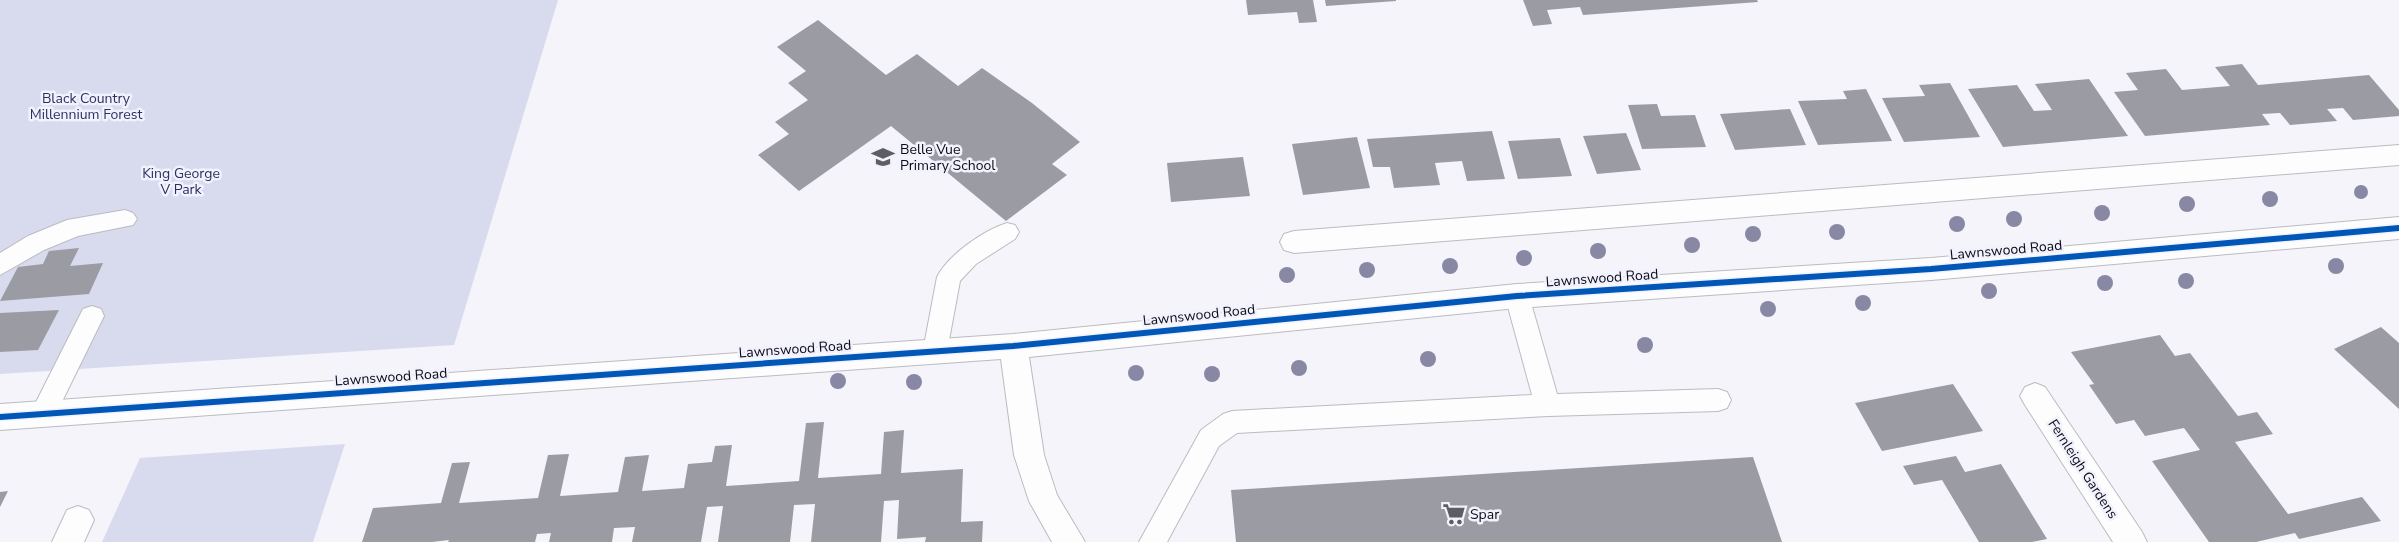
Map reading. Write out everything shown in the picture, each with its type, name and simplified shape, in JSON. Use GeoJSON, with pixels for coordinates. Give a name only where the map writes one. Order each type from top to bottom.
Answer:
{"type":"FeatureCollection","features":[{"type":"Feature","properties":{"kind":"street"},"geometry":{"type":"LineString","coordinates":[[1294,242],[2399,155]]}},
{"type":"Feature","properties":{"kind":"street","name":"Lawnswood Road"},"geometry":{"type":"LineString","coordinates":[[0,417],[1013,346],[1517,296],[1931,269],[2399,228]]}},
{"type":"Feature","properties":{"kind":"street"},"geometry":{"type":"LineString","coordinates":[[1013,346],[1029,455],[1044,501],[1069,542]]}},
{"type":"Feature","properties":{"kind":"street","name":"Fernleigh Gardens"},"geometry":{"type":"LineString","coordinates":[[2035,396],[2131,542]]}},
{"type":"Feature","properties":{"kind":"lane"},"geometry":{"type":"LineString","coordinates":[[0,264],[36,243],[75,227],[125,219]]}},
{"type":"Feature","properties":{"kind":"lane"},"geometry":{"type":"LineString","coordinates":[[934,351],[948,277],[968,257],[1008,232]]}},
{"type":"Feature","properties":{"kind":"lane"},"geometry":{"type":"LineString","coordinates":[[1517,296],[1548,405]]}},
{"type":"Feature","properties":{"kind":"lane"},"geometry":{"type":"LineString","coordinates":[[43,414],[92,316]]}},
{"type":"Feature","properties":{"kind":"lane"},"geometry":{"type":"LineString","coordinates":[[1154,542],[1210,438],[1232,422],[1548,405],[1718,400]]}},
{"type":"Feature","properties":{"kind":"green space","name":"King George V Park"},"geometry":{"type":"Polygon","coordinates":[[[0,0],[558,0],[454,345],[0,374],[0,0]]]}},
{"type":"Feature","properties":{"kind":"green space"},"geometry":{"type":"Polygon","coordinates":[[[345,444],[313,542],[102,542],[140,458],[345,444]]]}},
{"type":"Feature","properties":{"kind":"building"},"geometry":{"type":"Polygon","coordinates":[[[1246,0],[1313,0],[1317,22],[1299,23],[1297,12],[1248,15],[1246,0]]]}},
{"type":"Feature","properties":{"kind":"building"},"geometry":{"type":"Polygon","coordinates":[[[1325,0],[1396,0],[1396,1],[1326,6],[1325,0]]]}},
{"type":"Feature","properties":{"kind":"building"},"geometry":{"type":"Polygon","coordinates":[[[1523,0],[1757,0],[1758,2],[1583,15],[1580,7],[1547,10],[1552,24],[1533,26],[1523,0]]]}},
{"type":"Feature","properties":{"kind":"building"},"geometry":{"type":"Polygon","coordinates":[[[818,20],[886,75],[917,54],[958,86],[982,68],[1032,103],[1080,142],[1052,164],[1067,175],[1006,221],[891,126],[799,191],[758,155],[789,134],[775,122],[808,100],[788,83],[806,71],[777,47],[818,20]]]}},
{"type":"Feature","properties":{"kind":"building"},"geometry":{"type":"Polygon","coordinates":[[[2242,64],[2258,85],[2369,75],[2399,110],[2399,116],[2353,120],[2343,108],[2327,109],[2337,121],[2290,125],[2280,113],[2262,114],[2270,125],[2145,136],[2114,92],[2138,90],[2126,73],[2166,69],[2182,90],[2230,86],[2215,67],[2242,64]]]}},
{"type":"Feature","properties":{"kind":"building"},"geometry":{"type":"Polygon","coordinates":[[[2089,79],[2128,136],[2003,147],[1968,89],[2017,85],[2034,111],[2052,110],[2035,84],[2089,79]]]}},
{"type":"Feature","properties":{"kind":"building"},"geometry":{"type":"Polygon","coordinates":[[[1950,83],[1980,137],[1904,142],[1882,98],[1925,96],[1919,85],[1950,83]]]}},
{"type":"Feature","properties":{"kind":"building"},"geometry":{"type":"Polygon","coordinates":[[[1866,89],[1892,141],[1818,145],[1798,101],[1847,99],[1843,91],[1866,89]]]}},
{"type":"Feature","properties":{"kind":"building"},"geometry":{"type":"Polygon","coordinates":[[[1657,104],[1661,116],[1695,115],[1706,147],[1642,149],[1628,105],[1657,104]]]}},
{"type":"Feature","properties":{"kind":"building"},"geometry":{"type":"Polygon","coordinates":[[[1790,109],[1806,145],[1735,150],[1720,114],[1790,109]]]}},
{"type":"Feature","properties":{"kind":"building"},"geometry":{"type":"Polygon","coordinates":[[[1492,131],[1505,179],[1467,181],[1462,161],[1435,163],[1440,185],[1394,188],[1390,167],[1373,167],[1367,139],[1492,131]]]}},
{"type":"Feature","properties":{"kind":"building"},"geometry":{"type":"Polygon","coordinates":[[[1626,133],[1641,170],[1597,174],[1583,136],[1626,133]]]}},
{"type":"Feature","properties":{"kind":"building"},"geometry":{"type":"Polygon","coordinates":[[[1357,137],[1370,188],[1303,195],[1292,144],[1357,137]]]}},
{"type":"Feature","properties":{"kind":"building"},"geometry":{"type":"Polygon","coordinates":[[[1560,138],[1572,176],[1518,179],[1508,141],[1560,138]]]}},
{"type":"Feature","properties":{"kind":"building"},"geometry":{"type":"Polygon","coordinates":[[[1243,157],[1250,196],[1171,202],[1167,163],[1243,157]]]}},
{"type":"Feature","properties":{"kind":"building"},"geometry":{"type":"Polygon","coordinates":[[[79,248],[70,266],[103,263],[89,294],[0,301],[18,267],[43,264],[49,251],[79,248]]]}},
{"type":"Feature","properties":{"kind":"building"},"geometry":{"type":"Polygon","coordinates":[[[59,310],[38,350],[0,352],[0,313],[59,310]]]}},
{"type":"Feature","properties":{"kind":"building"},"geometry":{"type":"Polygon","coordinates":[[[2381,327],[2399,343],[2399,409],[2334,349],[2381,327]]]}},
{"type":"Feature","properties":{"kind":"building"},"geometry":{"type":"Polygon","coordinates":[[[2160,335],[2175,356],[2190,353],[2238,416],[2257,412],[2273,434],[2235,442],[2288,514],[2362,497],[2381,521],[2299,539],[2295,533],[2256,542],[2209,542],[2152,461],[2200,450],[2184,428],[2145,436],[2134,420],[2116,424],[2089,385],[2094,384],[2071,352],[2160,335]]]}},
{"type":"Feature","properties":{"kind":"building"},"geometry":{"type":"Polygon","coordinates":[[[1953,384],[1983,431],[1882,451],[1855,403],[1953,384]]]}},
{"type":"Feature","properties":{"kind":"building"},"geometry":{"type":"Polygon","coordinates":[[[824,422],[818,478],[881,474],[884,432],[904,430],[901,473],[963,469],[961,522],[983,521],[982,542],[925,542],[926,537],[897,539],[899,500],[884,501],[881,542],[811,542],[815,504],[794,505],[790,542],[718,542],[723,506],[707,507],[701,542],[632,542],[635,527],[614,528],[612,542],[549,542],[551,533],[537,534],[535,542],[448,542],[449,540],[432,542],[362,542],[373,508],[441,503],[452,463],[470,462],[459,503],[538,498],[548,455],[569,454],[560,496],[618,492],[625,457],[649,455],[642,491],[684,488],[688,464],[712,462],[715,446],[732,445],[726,486],[799,481],[806,423],[824,422]]]}},
{"type":"Feature","properties":{"kind":"building"},"geometry":{"type":"Polygon","coordinates":[[[1956,456],[1965,472],[2001,464],[2047,539],[2032,542],[1979,542],[1942,480],[1914,485],[1903,466],[1956,456]]]}},
{"type":"Feature","properties":{"kind":"building"},"geometry":{"type":"Polygon","coordinates":[[[1753,457],[1782,542],[1236,542],[1231,490],[1753,457]]]}},
{"type":"Feature","properties":{"kind":"building"},"geometry":{"type":"Polygon","coordinates":[[[8,491],[0,507],[0,492],[8,491]]]}},
{"type":"Feature","properties":{"kind":"cycle path"},"geometry":{"type":"LineString","coordinates":[[0,417],[1013,346],[1517,296],[1931,269],[2399,228]]}},
{"type":"Feature","properties":{"kind":"place","name":"Belle Vue Primary School"},"geometry":{"type":"Point","coordinates":[883,157]}},
{"type":"Feature","properties":{"kind":"place","name":"Spar"},"geometry":{"type":"Point","coordinates":[1454,514]}},
{"type":"Feature","properties":{"kind":"park label","name":"Black Country Millennium Forest"},"geometry":{"type":"Point","coordinates":[86,106]}}]}
